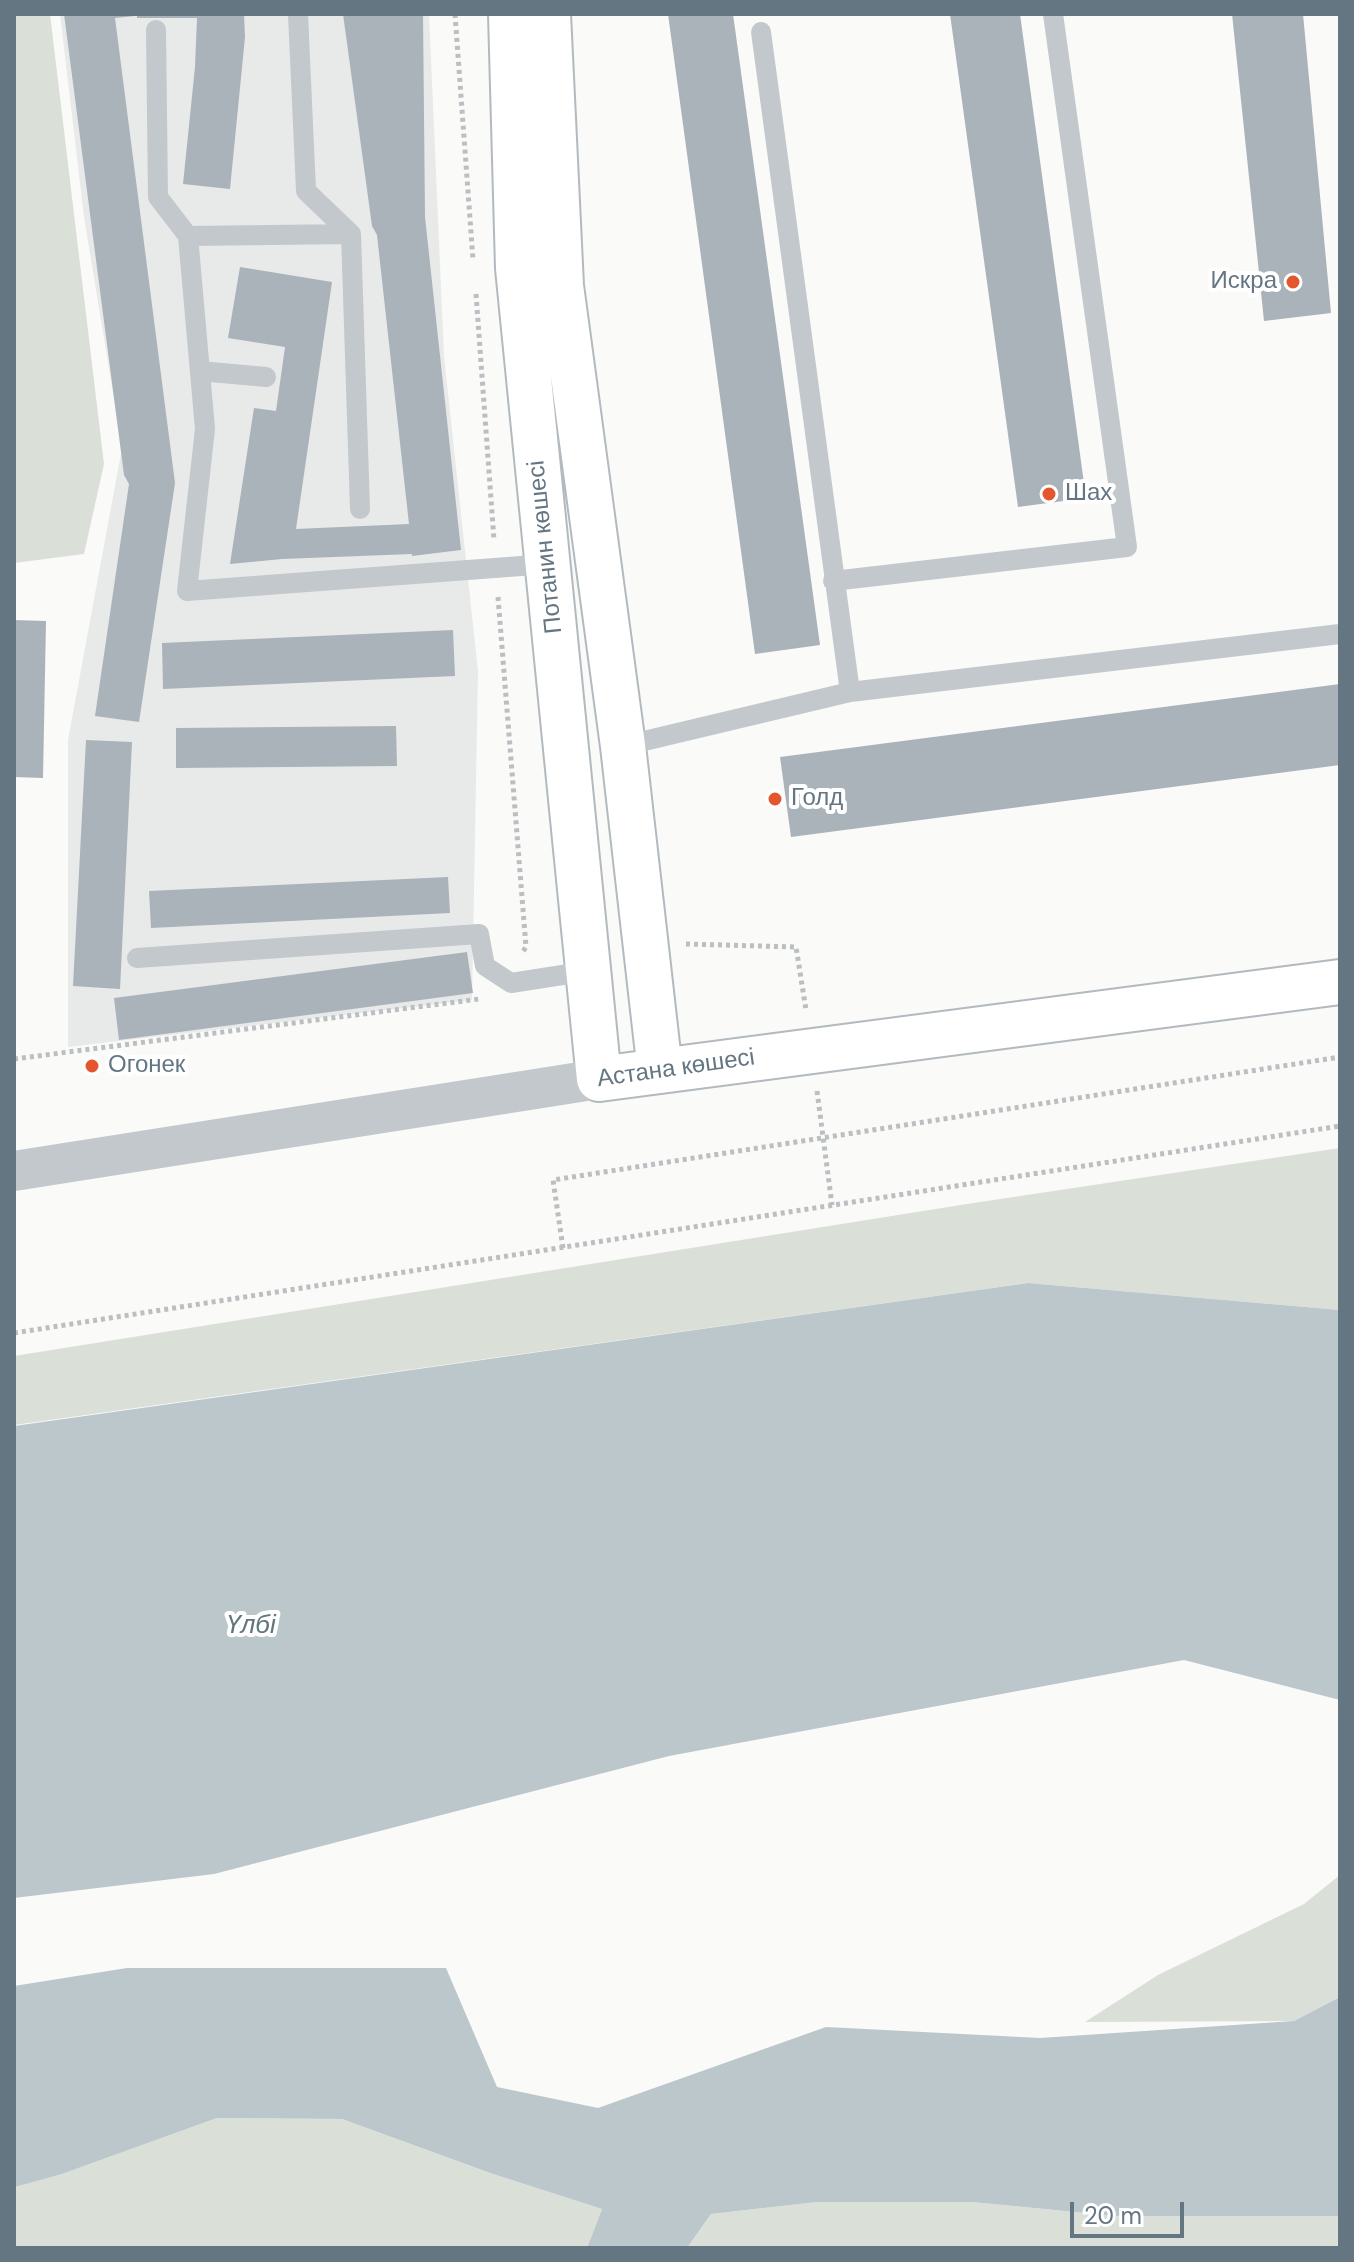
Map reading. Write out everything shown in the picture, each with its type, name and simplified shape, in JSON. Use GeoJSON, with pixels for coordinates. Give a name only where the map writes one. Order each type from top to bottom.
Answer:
{"type":"FeatureCollection","features":[{"type":"Feature","properties":{"kind":"main road","name":"Потанин көшесі"},"geometry":{"type":"LineString","coordinates":[[511,14],[518,268],[599,1079]]}},
{"type":"Feature","properties":{"kind":"main road","name":"Потанин көшесі"},"geometry":{"type":"LineString","coordinates":[[548,14],[561,286],[623,746],[660,1071]]}},
{"type":"Feature","properties":{"kind":"main road","name":"Астана көшесі"},"geometry":{"type":"LineString","coordinates":[[599,1079],[1340,982]]}},
{"type":"Feature","properties":{"kind":"street","name":"Астана көшесі"},"geometry":{"type":"LineString","coordinates":[[14,1171],[599,1079]]}},
{"type":"Feature","properties":{"kind":"lane"},"geometry":{"type":"LineString","coordinates":[[298,14],[306,191],[351,234],[360,509]]}},
{"type":"Feature","properties":{"kind":"lane"},"geometry":{"type":"LineString","coordinates":[[833,581],[1127,547],[1053,14]]}},
{"type":"Feature","properties":{"kind":"lane"},"geometry":{"type":"LineString","coordinates":[[156,30],[158,197],[188,236],[205,429],[187,591],[548,564]]}},
{"type":"Feature","properties":{"kind":"lane"},"geometry":{"type":"LineString","coordinates":[[761,32],[850,692]]}},
{"type":"Feature","properties":{"kind":"lane"},"geometry":{"type":"LineString","coordinates":[[188,236],[351,234]]}},
{"type":"Feature","properties":{"kind":"lane"},"geometry":{"type":"LineString","coordinates":[[200,371],[266,377]]}},
{"type":"Feature","properties":{"kind":"lane"},"geometry":{"type":"LineString","coordinates":[[623,746],[850,692],[1340,634]]}},
{"type":"Feature","properties":{"kind":"lane"},"geometry":{"type":"LineString","coordinates":[[137,958],[479,934],[485,966],[511,983],[587,956]]}},
{"type":"Feature","properties":{"kind":"path"},"geometry":{"type":"LineString","coordinates":[[455,14],[474,267]]}},
{"type":"Feature","properties":{"kind":"path"},"geometry":{"type":"LineString","coordinates":[[14,1059],[490,997],[526,947],[475,283]]}},
{"type":"Feature","properties":{"kind":"path"},"geometry":{"type":"LineString","coordinates":[[646,945],[796,947],[832,1205]]}},
{"type":"Feature","properties":{"kind":"path"},"geometry":{"type":"LineString","coordinates":[[526,947],[587,956]]}},
{"type":"Feature","properties":{"kind":"path"},"geometry":{"type":"LineString","coordinates":[[563,1248],[553,1180],[1340,1057]]}},
{"type":"Feature","properties":{"kind":"path"},"geometry":{"type":"LineString","coordinates":[[14,1333],[1340,1126]]}},
{"type":"Feature","properties":{"kind":"shaded area"},"geometry":{"type":"Polygon","coordinates":[[[14,14],[50,14],[104,464],[84,554],[14,563],[14,14]]]}},
{"type":"Feature","properties":{"kind":"shaded area"},"geometry":{"type":"Polygon","coordinates":[[[60,14],[429,14],[444,356],[478,671],[472,1000],[68,1047],[68,740],[122,448],[84,217],[60,14]]]}},
{"type":"Feature","properties":{"kind":"shaded area"},"geometry":{"type":"Polygon","coordinates":[[[1340,1148],[1340,1310],[1028,1283],[14,1425],[14,1356],[967,1204],[1340,1148]]]}},
{"type":"Feature","properties":{"kind":"shaded area"},"geometry":{"type":"Polygon","coordinates":[[[1340,1875],[1340,1997],[1294,2021],[1085,2022],[1158,1975],[1304,1904],[1340,1875]]]}},
{"type":"Feature","properties":{"kind":"shaded area"},"geometry":{"type":"Polygon","coordinates":[[[217,2118],[342,2119],[493,2174],[602,2209],[587,2248],[14,2248],[14,2186],[62,2174],[217,2118]]]}},
{"type":"Feature","properties":{"kind":"shaded area"},"geometry":{"type":"Polygon","coordinates":[[[817,2202],[972,2202],[1117,2216],[1340,2216],[1340,2248],[687,2248],[711,2214],[817,2202]]]}},
{"type":"Feature","properties":{"kind":"water","name":"Үлбі"},"geometry":{"type":"Polygon","coordinates":[[[1028,1283],[1340,1310],[1340,1700],[1184,1660],[669,1756],[214,1874],[14,1898],[14,1426],[1028,1283]]]}},
{"type":"Feature","properties":{"kind":"water"},"geometry":{"type":"Polygon","coordinates":[[[127,1968],[446,1968],[497,2087],[598,2108],[826,2027],[1040,2038],[1294,2021],[1340,1997],[1340,2216],[1117,2216],[972,2202],[817,2202],[711,2214],[687,2248],[587,2248],[602,2209],[493,2174],[342,2119],[217,2118],[62,2174],[14,2187],[14,1986],[127,1968]]]}},
{"type":"Feature","properties":{"kind":"building"},"geometry":{"type":"Polygon","coordinates":[[[64,14],[135,14],[115,18],[175,483],[139,722],[95,716],[129,484],[124,475],[64,14]]]}},
{"type":"Feature","properties":{"kind":"building"},"geometry":{"type":"Polygon","coordinates":[[[137,14],[244,14],[245,37],[230,189],[183,184],[197,18],[137,18],[137,14]]]}},
{"type":"Feature","properties":{"kind":"building"},"geometry":{"type":"Polygon","coordinates":[[[343,14],[423,14],[425,217],[461,550],[412,556],[282,559],[230,564],[254,408],[276,411],[285,347],[228,338],[240,267],[332,282],[296,529],[409,524],[377,235],[372,226],[343,14]]]}},
{"type":"Feature","properties":{"kind":"building"},"geometry":{"type":"Polygon","coordinates":[[[668,14],[733,14],[820,645],[755,654],[668,14]]]}},
{"type":"Feature","properties":{"kind":"building"},"geometry":{"type":"Polygon","coordinates":[[[950,14],[1020,14],[1086,498],[1018,507],[950,14]]]}},
{"type":"Feature","properties":{"kind":"building"},"geometry":{"type":"Polygon","coordinates":[[[1232,14],[1303,14],[1331,313],[1264,321],[1232,14]]]}},
{"type":"Feature","properties":{"kind":"building"},"geometry":{"type":"Polygon","coordinates":[[[14,620],[46,621],[43,778],[14,777],[14,620]]]}},
{"type":"Feature","properties":{"kind":"building"},"geometry":{"type":"Polygon","coordinates":[[[453,630],[455,676],[163,689],[162,643],[453,630]]]}},
{"type":"Feature","properties":{"kind":"building"},"geometry":{"type":"Polygon","coordinates":[[[1340,684],[1340,765],[791,837],[780,757],[1340,684]]]}},
{"type":"Feature","properties":{"kind":"building"},"geometry":{"type":"Polygon","coordinates":[[[396,726],[397,766],[176,768],[176,728],[396,726]]]}},
{"type":"Feature","properties":{"kind":"building"},"geometry":{"type":"Polygon","coordinates":[[[86,740],[132,742],[120,989],[73,986],[86,740]]]}},
{"type":"Feature","properties":{"kind":"building"},"geometry":{"type":"Polygon","coordinates":[[[448,877],[450,913],[151,928],[149,891],[448,877]]]}},
{"type":"Feature","properties":{"kind":"building"},"geometry":{"type":"Polygon","coordinates":[[[467,952],[473,993],[119,1040],[114,998],[467,952]]]}},
{"type":"Feature","properties":{"kind":"place","name":"Искра"},"geometry":{"type":"Point","coordinates":[1293,282]}},
{"type":"Feature","properties":{"kind":"place","name":"Шах"},"geometry":{"type":"Point","coordinates":[1049,494]}},
{"type":"Feature","properties":{"kind":"place","name":"Голд"},"geometry":{"type":"Point","coordinates":[775,799]}},
{"type":"Feature","properties":{"kind":"place","name":"Огонек"},"geometry":{"type":"Point","coordinates":[92,1066]}}]}
